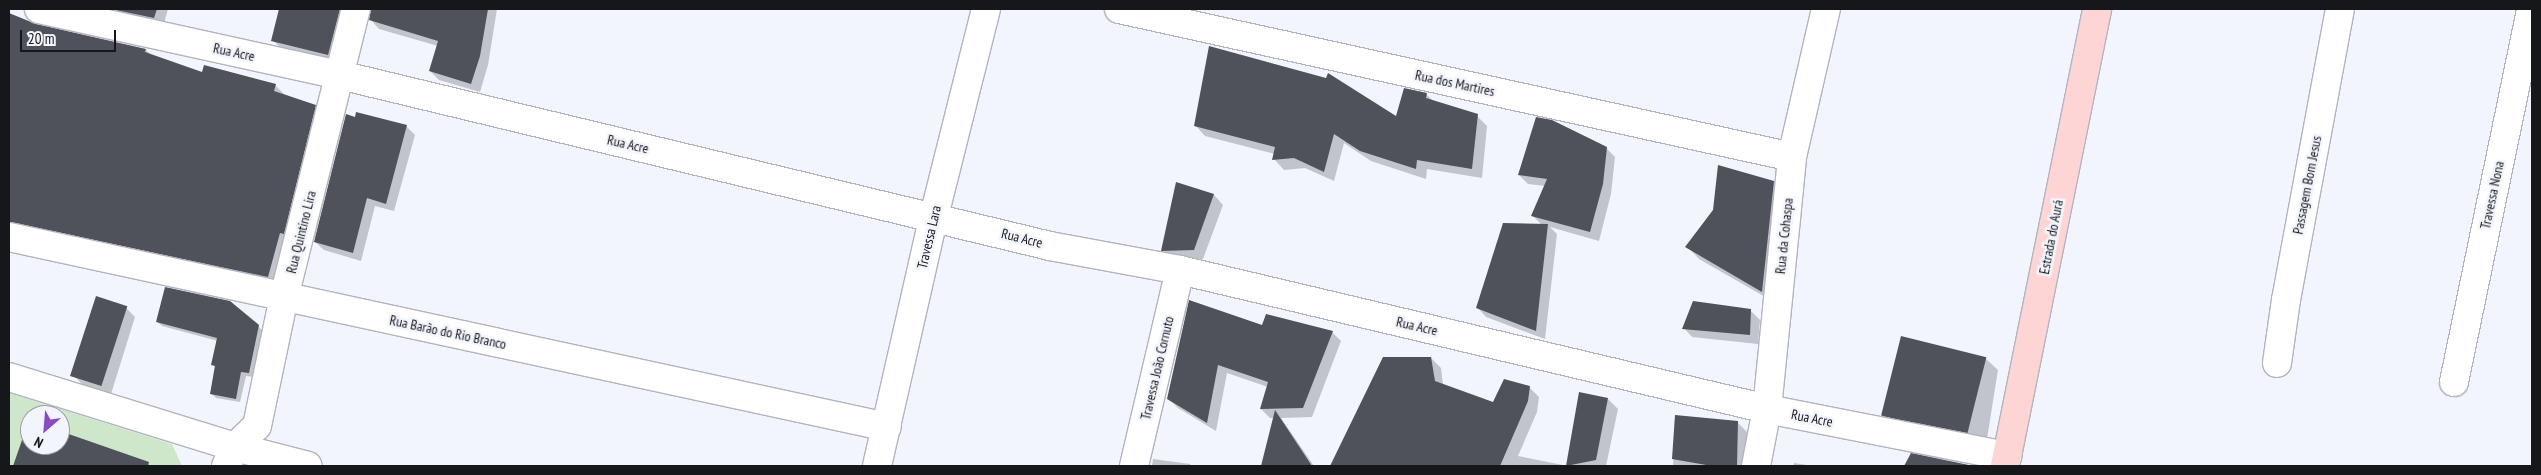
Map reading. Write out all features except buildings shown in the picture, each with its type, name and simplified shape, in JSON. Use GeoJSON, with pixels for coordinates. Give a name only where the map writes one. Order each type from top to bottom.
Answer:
{"type":"FeatureCollection","features":[{"type":"Feature","properties":{"kind":"street","name":"Rua Acre"},"geometry":{"type":"LineString","coordinates":[[39,9],[340,75],[934,216],[1050,246],[1180,270],[1767,409],[2006,461]]}},
{"type":"Feature","properties":{"kind":"street","name":"Rua Quintino Lira"},"geometry":{"type":"LineString","coordinates":[[230,457],[257,426],[284,297],[356,9]]}},
{"type":"Feature","properties":{"kind":"street","name":"Travessa Lara"},"geometry":{"type":"LineString","coordinates":[[877,466],[934,216],[986,9]]}},
{"type":"Feature","properties":{"kind":"street","name":"Rua dos Martires"},"geometry":{"type":"LineString","coordinates":[[1119,9],[1792,157]]}},
{"type":"Feature","properties":{"kind":"street","name":"Rua da Cohaspa"},"geometry":{"type":"LineString","coordinates":[[1756,466],[1767,409],[1792,157],[1826,9]]}},
{"type":"Feature","properties":{"kind":"street","name":"Estrada do Aurá"},"geometry":{"type":"LineString","coordinates":[[2006,461],[2097,9]]}},
{"type":"Feature","properties":{"kind":"street","name":"Passagem Bom Jesus"},"geometry":{"type":"LineString","coordinates":[[2277,363],[2286,300],[2340,9]]}},
{"type":"Feature","properties":{"kind":"street","name":"Travessa Nona"},"geometry":{"type":"LineString","coordinates":[[2454,382],[2531,9]]}},
{"type":"Feature","properties":{"kind":"street","name":"Rua Barão do Rio Branco"},"geometry":{"type":"LineString","coordinates":[[9,236],[887,427]]}},
{"type":"Feature","properties":{"kind":"street","name":"Travessa João Cornuto"},"geometry":{"type":"LineString","coordinates":[[1134,466],[1180,270]]}},
{"type":"Feature","properties":{"kind":"street"},"geometry":{"type":"LineString","coordinates":[[9,377],[230,457],[308,466]]}},
{"type":"Feature","properties":{"kind":"green space"},"geometry":{"type":"Polygon","coordinates":[[[9,393],[47,405],[20,405],[20,455],[70,455],[70,412],[172,444],[182,466],[9,466],[9,393]]]}}]}
